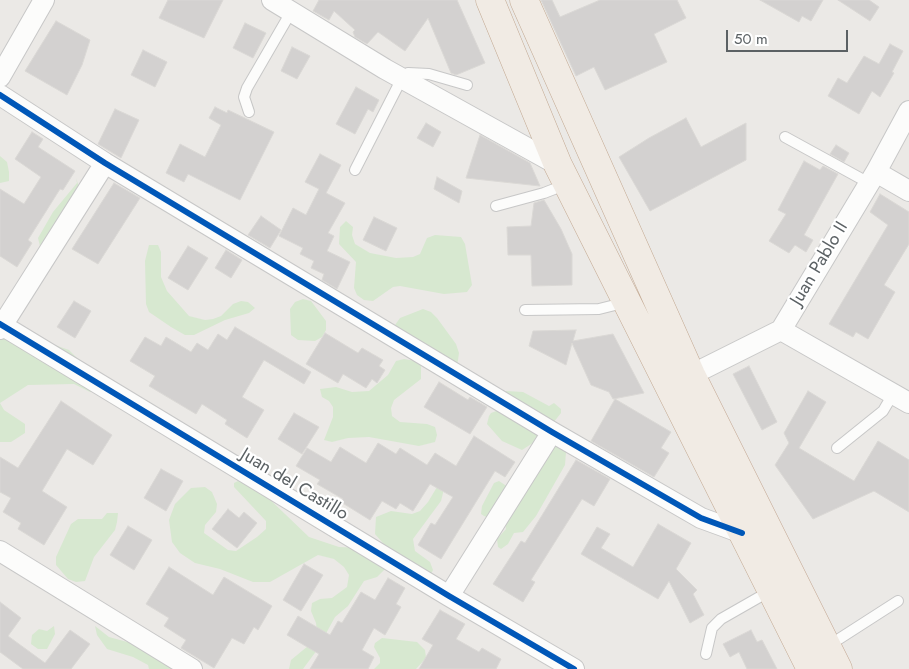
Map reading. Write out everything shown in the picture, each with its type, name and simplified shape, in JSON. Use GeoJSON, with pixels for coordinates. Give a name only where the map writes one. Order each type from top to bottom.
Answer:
{"type":"FeatureCollection","features":[{"type":"Feature","properties":{"kind":"highway"},"geometry":{"type":"LineString","coordinates":[[490,0],[563,174],[771,591],[818,664]]}},
{"type":"Feature","properties":{"kind":"highway"},"geometry":{"type":"LineString","coordinates":[[524,0],[818,664]]}},
{"type":"Feature","properties":{"kind":"street"},"geometry":{"type":"LineString","coordinates":[[0,77],[44,0]]}},
{"type":"Feature","properties":{"kind":"street"},"geometry":{"type":"LineString","coordinates":[[272,0],[563,174]]}},
{"type":"Feature","properties":{"kind":"street"},"geometry":{"type":"LineString","coordinates":[[0,95],[105,163],[552,432],[701,518],[742,533]]}},
{"type":"Feature","properties":{"kind":"street","name":"Juan Pablo II"},"geometry":{"type":"LineString","coordinates":[[781,330],[909,111]]}},
{"type":"Feature","properties":{"kind":"street"},"geometry":{"type":"LineString","coordinates":[[1,326],[105,163]]}},
{"type":"Feature","properties":{"kind":"street"},"geometry":{"type":"LineString","coordinates":[[872,177],[909,191]]}},
{"type":"Feature","properties":{"kind":"street","name":"Juan del Castillo"},"geometry":{"type":"LineString","coordinates":[[1,326],[449,596],[574,669]]}},
{"type":"Feature","properties":{"kind":"street"},"geometry":{"type":"LineString","coordinates":[[691,375],[781,330],[901,398]]}},
{"type":"Feature","properties":{"kind":"street"},"geometry":{"type":"LineString","coordinates":[[449,596],[552,432]]}},
{"type":"Feature","properties":{"kind":"street"},"geometry":{"type":"LineString","coordinates":[[0,550],[192,669]]}},
{"type":"Feature","properties":{"kind":"lane"},"geometry":{"type":"LineString","coordinates":[[249,112],[244,97],[246,88],[291,12]]}},
{"type":"Feature","properties":{"kind":"lane"},"geometry":{"type":"LineString","coordinates":[[355,170],[402,78],[408,73],[418,72],[467,85]]}},
{"type":"Feature","properties":{"kind":"lane"},"geometry":{"type":"LineString","coordinates":[[785,137],[872,177]]}},
{"type":"Feature","properties":{"kind":"lane"},"geometry":{"type":"LineString","coordinates":[[496,206],[544,193],[563,174]]}},
{"type":"Feature","properties":{"kind":"lane"},"geometry":{"type":"LineString","coordinates":[[525,310],[599,309],[628,302]]}},
{"type":"Feature","properties":{"kind":"lane"},"geometry":{"type":"LineString","coordinates":[[837,448],[901,398]]}},
{"type":"Feature","properties":{"kind":"lane"},"geometry":{"type":"LineString","coordinates":[[706,654],[712,628],[717,623],[771,591]]}},
{"type":"Feature","properties":{"kind":"lane"},"geometry":{"type":"LineString","coordinates":[[818,664],[898,601]]}},
{"type":"Feature","properties":{"kind":"green space"},"geometry":{"type":"Polygon","coordinates":[[[0,156],[7,162],[9,181],[0,183],[0,156]]]}},
{"type":"Feature","properties":{"kind":"green space"},"geometry":{"type":"Polygon","coordinates":[[[76,178],[80,190],[44,248],[40,246],[38,238],[53,212],[77,183],[76,178]]]}},
{"type":"Feature","properties":{"kind":"green space"},"geometry":{"type":"Polygon","coordinates":[[[346,221],[353,227],[352,235],[355,244],[370,253],[396,258],[413,257],[420,254],[427,238],[435,235],[461,237],[465,244],[472,285],[467,292],[444,294],[400,286],[393,287],[373,301],[364,300],[357,295],[354,288],[356,262],[339,244],[340,227],[346,221]]]}},
{"type":"Feature","properties":{"kind":"green space"},"geometry":{"type":"Polygon","coordinates":[[[149,245],[158,245],[161,252],[161,277],[167,291],[189,316],[205,320],[213,319],[221,316],[233,304],[241,301],[248,302],[255,308],[249,313],[225,320],[194,335],[185,335],[171,327],[149,312],[146,304],[145,261],[149,245]]]}},
{"type":"Feature","properties":{"kind":"green space"},"geometry":{"type":"Polygon","coordinates":[[[303,299],[311,301],[326,321],[326,330],[322,337],[315,341],[298,340],[291,335],[290,309],[295,302],[303,299]]]}},
{"type":"Feature","properties":{"kind":"green space"},"geometry":{"type":"Polygon","coordinates":[[[423,309],[431,312],[437,318],[456,344],[459,353],[457,367],[396,329],[395,325],[400,318],[423,309]]]}},
{"type":"Feature","properties":{"kind":"green space"},"geometry":{"type":"Polygon","coordinates":[[[0,326],[69,350],[81,362],[98,392],[90,392],[74,384],[28,385],[0,403],[0,326]]]}},
{"type":"Feature","properties":{"kind":"green space"},"geometry":{"type":"Polygon","coordinates":[[[404,359],[421,362],[421,379],[394,400],[391,408],[392,416],[400,422],[427,424],[435,427],[437,435],[435,442],[419,446],[369,437],[348,438],[332,442],[324,440],[333,417],[333,407],[329,401],[322,397],[320,389],[336,387],[352,392],[369,391],[388,375],[396,361],[404,359]]]}},
{"type":"Feature","properties":{"kind":"green space"},"geometry":{"type":"Polygon","coordinates":[[[506,391],[523,392],[549,406],[554,403],[561,409],[561,413],[542,437],[522,450],[502,441],[487,424],[491,413],[499,410],[506,391]]]}},
{"type":"Feature","properties":{"kind":"green space"},"geometry":{"type":"Polygon","coordinates":[[[0,403],[4,410],[25,424],[25,433],[11,442],[0,442],[0,403]]]}},
{"type":"Feature","properties":{"kind":"green space"},"geometry":{"type":"Polygon","coordinates":[[[556,445],[566,452],[565,465],[536,516],[523,532],[514,533],[508,544],[501,549],[498,547],[497,539],[506,529],[505,525],[481,514],[482,506],[494,483],[499,481],[520,495],[525,494],[533,478],[556,445]]]}},
{"type":"Feature","properties":{"kind":"green space"},"geometry":{"type":"Polygon","coordinates":[[[238,481],[261,491],[309,537],[339,547],[388,549],[375,534],[376,517],[391,511],[412,514],[420,511],[437,487],[445,485],[441,501],[413,539],[415,551],[430,562],[433,570],[431,574],[386,568],[377,577],[364,581],[348,606],[335,617],[317,650],[303,669],[289,669],[291,660],[308,646],[317,631],[311,611],[312,603],[320,599],[332,598],[347,587],[349,575],[344,567],[334,559],[318,555],[270,582],[253,582],[220,569],[195,563],[180,553],[172,542],[169,520],[175,504],[191,488],[205,487],[212,492],[217,504],[216,512],[205,525],[204,533],[228,550],[236,551],[266,529],[266,521],[234,487],[234,483],[238,481]]]}},
{"type":"Feature","properties":{"kind":"green space"},"geometry":{"type":"Polygon","coordinates":[[[107,513],[118,513],[115,530],[94,557],[85,581],[76,582],[68,579],[56,565],[56,557],[71,524],[78,519],[102,519],[107,513]]]}},
{"type":"Feature","properties":{"kind":"green space"},"geometry":{"type":"Polygon","coordinates":[[[54,626],[55,634],[47,649],[38,649],[31,644],[32,635],[39,629],[47,631],[54,626]]]}},
{"type":"Feature","properties":{"kind":"green space"},"geometry":{"type":"Polygon","coordinates":[[[95,626],[109,637],[142,646],[178,669],[149,669],[148,665],[133,657],[107,649],[97,635],[95,626]]]}},
{"type":"Feature","properties":{"kind":"green space"},"geometry":{"type":"Polygon","coordinates":[[[382,638],[417,642],[425,650],[426,658],[416,669],[374,669],[380,663],[380,658],[374,647],[375,643],[382,638]]]}},
{"type":"Feature","properties":{"kind":"building"},"geometry":{"type":"Polygon","coordinates":[[[168,0],[223,0],[204,38],[159,18],[168,0]]]}},
{"type":"Feature","properties":{"kind":"building"},"geometry":{"type":"Polygon","coordinates":[[[319,0],[457,0],[485,63],[456,75],[451,73],[428,18],[405,51],[378,32],[367,44],[355,37],[353,32],[355,30],[334,11],[329,20],[313,11],[319,0]]]}},
{"type":"Feature","properties":{"kind":"building"},"geometry":{"type":"Polygon","coordinates":[[[541,0],[552,0],[560,17],[600,0],[677,0],[686,18],[654,34],[667,62],[605,90],[594,67],[576,76],[541,0]]]}},
{"type":"Feature","properties":{"kind":"building"},"geometry":{"type":"Polygon","coordinates":[[[760,0],[823,0],[811,21],[802,16],[799,22],[760,0]]]}},
{"type":"Feature","properties":{"kind":"building"},"geometry":{"type":"Polygon","coordinates":[[[838,0],[869,0],[879,7],[870,21],[838,0]]]}},
{"type":"Feature","properties":{"kind":"building"},"geometry":{"type":"Polygon","coordinates":[[[56,21],[90,40],[82,65],[67,95],[25,71],[56,21]]]}},
{"type":"Feature","properties":{"kind":"building"},"geometry":{"type":"Polygon","coordinates":[[[245,23],[266,33],[253,58],[233,48],[245,23]]]}},
{"type":"Feature","properties":{"kind":"building"},"geometry":{"type":"Polygon","coordinates":[[[890,44],[903,51],[892,72],[894,73],[880,97],[872,91],[859,114],[828,96],[838,78],[847,83],[864,56],[879,64],[890,44]]]}},
{"type":"Feature","properties":{"kind":"building"},"geometry":{"type":"Polygon","coordinates":[[[292,47],[310,56],[297,79],[281,71],[292,47]]]}},
{"type":"Feature","properties":{"kind":"building"},"geometry":{"type":"Polygon","coordinates":[[[143,50],[167,62],[155,87],[131,75],[143,50]]]}},
{"type":"Feature","properties":{"kind":"building"},"geometry":{"type":"Polygon","coordinates":[[[356,87],[379,100],[373,112],[368,109],[355,134],[336,124],[356,87]]]}},
{"type":"Feature","properties":{"kind":"building"},"geometry":{"type":"Polygon","coordinates":[[[215,107],[227,113],[228,110],[274,132],[240,200],[188,174],[184,182],[166,173],[180,144],[205,157],[221,125],[209,118],[215,107]]]}},
{"type":"Feature","properties":{"kind":"building"},"geometry":{"type":"Polygon","coordinates":[[[115,109],[139,120],[121,158],[98,144],[115,109]]]}},
{"type":"Feature","properties":{"kind":"building"},"geometry":{"type":"Polygon","coordinates":[[[686,118],[701,147],[746,123],[746,160],[650,211],[619,157],[686,118]]]}},
{"type":"Feature","properties":{"kind":"building"},"geometry":{"type":"Polygon","coordinates":[[[426,123],[441,132],[433,147],[417,138],[426,123]]]}},
{"type":"Feature","properties":{"kind":"building"},"geometry":{"type":"Polygon","coordinates":[[[32,132],[43,139],[38,147],[75,171],[63,190],[60,189],[28,240],[32,243],[17,267],[0,256],[0,189],[24,204],[41,177],[15,159],[32,132]]]}},
{"type":"Feature","properties":{"kind":"building"},"geometry":{"type":"Polygon","coordinates":[[[480,135],[530,163],[540,186],[466,178],[480,135]]]}},
{"type":"Feature","properties":{"kind":"building"},"geometry":{"type":"Polygon","coordinates":[[[836,145],[849,153],[844,162],[830,154],[836,145]]]}},
{"type":"Feature","properties":{"kind":"building"},"geometry":{"type":"Polygon","coordinates":[[[320,154],[341,165],[326,193],[345,203],[328,233],[334,236],[327,251],[350,262],[337,289],[322,280],[324,274],[311,268],[314,261],[300,254],[303,248],[279,236],[293,208],[306,215],[319,189],[305,182],[320,154]]]}},
{"type":"Feature","properties":{"kind":"building"},"geometry":{"type":"Polygon","coordinates":[[[804,161],[820,170],[823,166],[838,174],[804,235],[813,240],[806,252],[795,245],[789,253],[769,241],[786,214],[778,210],[804,161]]]}},
{"type":"Feature","properties":{"kind":"building"},"geometry":{"type":"Polygon","coordinates":[[[437,177],[462,191],[459,203],[434,189],[437,177]]]}},
{"type":"Feature","properties":{"kind":"building"},"geometry":{"type":"Polygon","coordinates":[[[114,183],[140,198],[98,264],[72,249],[114,183]]]}},
{"type":"Feature","properties":{"kind":"building"},"geometry":{"type":"Polygon","coordinates":[[[880,194],[909,212],[909,244],[884,285],[895,292],[868,339],[856,332],[853,337],[829,324],[888,225],[870,212],[880,194]]]}},
{"type":"Feature","properties":{"kind":"building"},"geometry":{"type":"Polygon","coordinates":[[[544,200],[561,229],[572,254],[572,285],[532,286],[531,255],[508,255],[507,227],[531,226],[534,203],[544,200]]]}},
{"type":"Feature","properties":{"kind":"building"},"geometry":{"type":"Polygon","coordinates":[[[261,216],[281,230],[270,248],[248,235],[261,216]]]}},
{"type":"Feature","properties":{"kind":"building"},"geometry":{"type":"Polygon","coordinates":[[[374,217],[397,228],[386,251],[363,240],[374,217]]]}},
{"type":"Feature","properties":{"kind":"building"},"geometry":{"type":"Polygon","coordinates":[[[188,246],[208,258],[188,290],[168,278],[188,246]]]}},
{"type":"Feature","properties":{"kind":"building"},"geometry":{"type":"Polygon","coordinates":[[[226,250],[242,260],[231,278],[215,268],[226,250]]]}},
{"type":"Feature","properties":{"kind":"building"},"geometry":{"type":"Polygon","coordinates":[[[74,301],[91,311],[75,338],[57,327],[74,301]]]}},
{"type":"Feature","properties":{"kind":"building"},"geometry":{"type":"Polygon","coordinates":[[[235,327],[311,372],[304,384],[264,360],[242,397],[264,410],[247,438],[225,424],[227,420],[202,404],[196,414],[149,386],[155,376],[130,361],[145,337],[161,346],[166,337],[191,352],[197,343],[208,350],[218,334],[227,340],[235,327]]]}},
{"type":"Feature","properties":{"kind":"building"},"geometry":{"type":"Polygon","coordinates":[[[576,330],[573,341],[613,334],[644,393],[613,399],[609,392],[591,385],[572,343],[566,365],[529,346],[533,331],[576,330]]]}},
{"type":"Feature","properties":{"kind":"building"},"geometry":{"type":"Polygon","coordinates":[[[325,333],[358,353],[362,348],[383,360],[379,366],[385,370],[377,383],[372,379],[366,388],[343,374],[338,383],[306,364],[325,333]]]}},
{"type":"Feature","properties":{"kind":"building"},"geometry":{"type":"Polygon","coordinates":[[[749,366],[777,422],[762,430],[733,374],[749,366]]]}},
{"type":"Feature","properties":{"kind":"building"},"geometry":{"type":"Polygon","coordinates":[[[439,382],[468,400],[470,397],[487,407],[470,434],[424,407],[439,382]]]}},
{"type":"Feature","properties":{"kind":"building"},"geometry":{"type":"Polygon","coordinates":[[[808,391],[826,402],[799,448],[854,481],[878,441],[909,460],[909,512],[874,491],[813,519],[775,465],[789,443],[784,433],[808,391]]]}},
{"type":"Feature","properties":{"kind":"building"},"geometry":{"type":"Polygon","coordinates":[[[615,399],[671,432],[661,448],[669,453],[654,477],[591,441],[615,399]]]}},
{"type":"Feature","properties":{"kind":"building"},"geometry":{"type":"Polygon","coordinates":[[[61,401],[112,435],[93,465],[67,449],[42,491],[67,507],[44,545],[18,529],[21,523],[3,512],[11,498],[0,492],[0,457],[18,468],[61,401]]]}},
{"type":"Feature","properties":{"kind":"building"},"geometry":{"type":"Polygon","coordinates":[[[294,413],[319,427],[302,454],[278,439],[294,413]]]}},
{"type":"Feature","properties":{"kind":"building"},"geometry":{"type":"Polygon","coordinates":[[[474,436],[515,462],[505,477],[495,471],[441,559],[418,545],[431,523],[435,525],[453,497],[430,484],[413,511],[400,503],[396,509],[382,501],[370,520],[341,502],[343,499],[317,484],[320,480],[296,466],[307,448],[331,462],[340,447],[366,463],[378,443],[396,454],[400,448],[427,465],[435,453],[456,466],[474,436]]]}},
{"type":"Feature","properties":{"kind":"building"},"geometry":{"type":"Polygon","coordinates":[[[576,460],[610,479],[594,506],[582,499],[531,580],[535,582],[523,602],[493,584],[521,541],[525,543],[576,460]]]}},
{"type":"Feature","properties":{"kind":"building"},"geometry":{"type":"Polygon","coordinates":[[[161,469],[183,481],[166,511],[144,498],[161,469]]]}},
{"type":"Feature","properties":{"kind":"building"},"geometry":{"type":"Polygon","coordinates":[[[228,509],[239,518],[244,512],[257,523],[237,548],[212,529],[228,509]]]}},
{"type":"Feature","properties":{"kind":"building"},"geometry":{"type":"Polygon","coordinates":[[[658,524],[691,543],[676,569],[697,590],[693,594],[704,615],[690,623],[669,581],[658,599],[581,554],[597,527],[610,534],[601,548],[633,567],[658,524]]]}},
{"type":"Feature","properties":{"kind":"building"},"geometry":{"type":"Polygon","coordinates":[[[128,526],[152,540],[134,570],[110,555],[128,526]]]}},
{"type":"Feature","properties":{"kind":"building"},"geometry":{"type":"Polygon","coordinates":[[[304,564],[323,575],[301,611],[283,600],[304,564]]]}},
{"type":"Feature","properties":{"kind":"building"},"geometry":{"type":"Polygon","coordinates":[[[169,567],[213,595],[224,577],[272,606],[258,630],[254,627],[244,644],[232,638],[214,668],[181,648],[186,640],[164,626],[169,618],[146,604],[169,567]]]}},
{"type":"Feature","properties":{"kind":"building"},"geometry":{"type":"Polygon","coordinates":[[[388,578],[405,588],[396,604],[401,607],[385,635],[374,628],[362,650],[374,657],[368,669],[310,669],[319,654],[287,635],[298,616],[330,635],[338,621],[342,623],[361,592],[375,600],[388,578]]]}},
{"type":"Feature","properties":{"kind":"building"},"geometry":{"type":"Polygon","coordinates":[[[0,602],[21,618],[8,636],[45,663],[70,630],[90,644],[71,669],[23,669],[0,652],[0,602]]]}},
{"type":"Feature","properties":{"kind":"building"},"geometry":{"type":"Polygon","coordinates":[[[440,610],[465,624],[456,639],[479,652],[482,648],[501,659],[496,669],[419,669],[433,645],[422,639],[440,610]]]}},
{"type":"Feature","properties":{"kind":"building"},"geometry":{"type":"Polygon","coordinates":[[[751,630],[757,642],[762,640],[777,669],[747,669],[739,652],[730,657],[723,644],[751,630]]]}},
{"type":"Feature","properties":{"kind":"cycle path"},"geometry":{"type":"LineString","coordinates":[[0,95],[105,163],[552,432],[701,518],[742,533]]}},
{"type":"Feature","properties":{"kind":"cycle path"},"geometry":{"type":"LineString","coordinates":[[0,324],[449,596],[574,669]]}}]}
